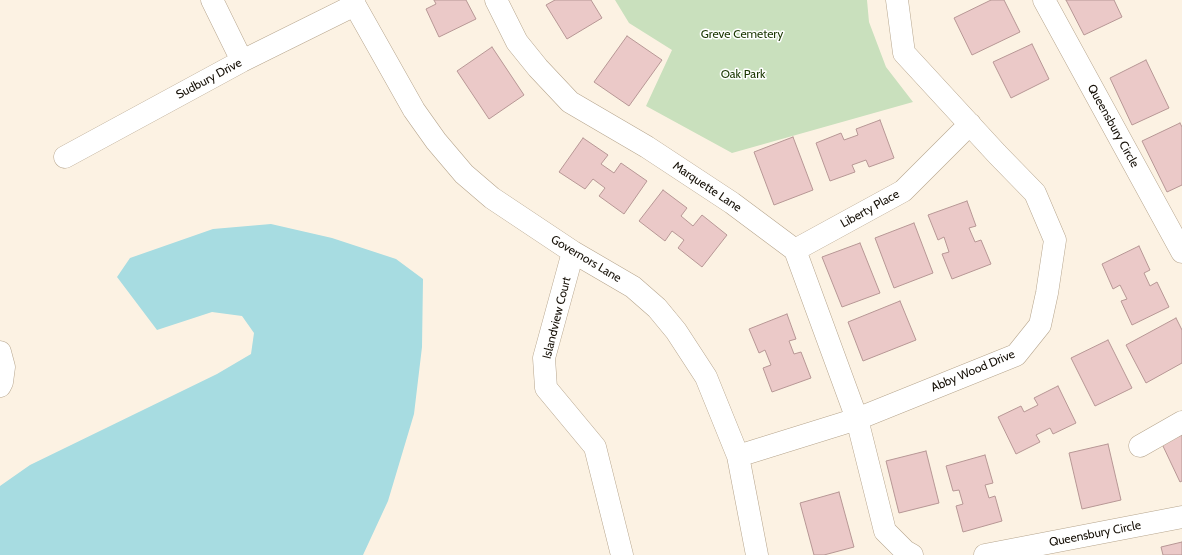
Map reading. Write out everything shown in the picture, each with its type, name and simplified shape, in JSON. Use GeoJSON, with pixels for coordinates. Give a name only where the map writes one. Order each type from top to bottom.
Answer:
{"type":"FeatureCollection","features":[{"type":"Feature","properties":{"kind":"street"},"geometry":{"type":"LineString","coordinates":[[212,0],[242,61]]}},
{"type":"Feature","properties":{"kind":"street","name":"Marquette Lane"},"geometry":{"type":"LineString","coordinates":[[496,0],[517,42],[538,68],[570,102],[647,147],[732,203],[795,250]]}},
{"type":"Feature","properties":{"kind":"street","name":"Abby Wood Drive"},"geometry":{"type":"LineString","coordinates":[[738,456],[857,419],[1016,355],[1040,325],[1047,293],[1055,240],[1035,193],[904,53],[897,0]]}},
{"type":"Feature","properties":{"kind":"street","name":"Queensbury Circle"},"geometry":{"type":"LineString","coordinates":[[1044,0],[1182,252]]}},
{"type":"Feature","properties":{"kind":"street","name":"Sudbury Drive"},"geometry":{"type":"LineString","coordinates":[[65,157],[353,3]]}},
{"type":"Feature","properties":{"kind":"street","name":"Governors Lane"},"geometry":{"type":"LineString","coordinates":[[353,3],[414,110],[436,141],[464,174],[492,198],[574,252],[633,287],[657,308],[676,332],[706,377],[738,456],[757,555]]}},
{"type":"Feature","properties":{"kind":"street","name":"Liberty Place"},"geometry":{"type":"LineString","coordinates":[[795,250],[903,191],[970,124]]}},
{"type":"Feature","properties":{"kind":"street"},"geometry":{"type":"LineString","coordinates":[[795,250],[857,419],[885,532],[905,551],[912,555]]}},
{"type":"Feature","properties":{"kind":"street","name":"Islandview Court"},"geometry":{"type":"LineString","coordinates":[[574,252],[544,358],[546,388],[595,447],[622,555]]}},
{"type":"Feature","properties":{"kind":"street"},"geometry":{"type":"LineString","coordinates":[[0,352],[4,367],[0,386]]}},
{"type":"Feature","properties":{"kind":"street"},"geometry":{"type":"LineString","coordinates":[[1140,446],[1182,422]]}},
{"type":"Feature","properties":{"kind":"street","name":"Queensbury Circle"},"geometry":{"type":"LineString","coordinates":[[985,555],[1182,517]]}},
{"type":"Feature","properties":{"kind":"green space","name":"Oak Park"},"geometry":{"type":"Polygon","coordinates":[[[615,0],[867,0],[869,22],[886,67],[913,102],[732,153],[646,106],[672,50],[629,23],[615,0]]]}},
{"type":"Feature","properties":{"kind":"water"},"geometry":{"type":"Polygon","coordinates":[[[271,224],[332,238],[396,259],[423,279],[422,347],[414,414],[388,501],[363,555],[0,555],[0,486],[30,465],[217,374],[251,354],[254,333],[242,316],[212,312],[157,330],[117,277],[130,258],[213,229],[271,224]]]}},
{"type":"Feature","properties":{"kind":"building"},"geometry":{"type":"Polygon","coordinates":[[[434,0],[466,0],[476,19],[439,37],[426,9],[436,4],[434,0]]]}},
{"type":"Feature","properties":{"kind":"building"},"geometry":{"type":"Polygon","coordinates":[[[555,0],[591,0],[602,18],[567,39],[546,5],[555,0]]]}},
{"type":"Feature","properties":{"kind":"building"},"geometry":{"type":"Polygon","coordinates":[[[991,0],[1004,0],[1020,32],[972,55],[954,18],[991,0]]]}},
{"type":"Feature","properties":{"kind":"building"},"geometry":{"type":"Polygon","coordinates":[[[1066,0],[1114,0],[1122,17],[1084,35],[1066,0]]]}},
{"type":"Feature","properties":{"kind":"building"},"geometry":{"type":"Polygon","coordinates":[[[627,36],[662,60],[629,106],[594,82],[627,36]]]}},
{"type":"Feature","properties":{"kind":"building"},"geometry":{"type":"Polygon","coordinates":[[[1032,44],[1049,79],[1011,98],[993,62],[1032,44]]]}},
{"type":"Feature","properties":{"kind":"building"},"geometry":{"type":"Polygon","coordinates":[[[492,47],[524,95],[489,119],[457,71],[492,47]]]}},
{"type":"Feature","properties":{"kind":"building"},"geometry":{"type":"Polygon","coordinates":[[[1146,60],[1169,108],[1132,125],[1110,78],[1146,60]]]}},
{"type":"Feature","properties":{"kind":"building"},"geometry":{"type":"Polygon","coordinates":[[[880,120],[894,158],[869,167],[866,160],[852,165],[855,172],[830,181],[816,143],[841,133],[844,140],[858,135],[856,129],[880,120]]]}},
{"type":"Feature","properties":{"kind":"building"},"geometry":{"type":"Polygon","coordinates":[[[1180,123],[1182,127],[1182,185],[1167,192],[1142,141],[1180,123]]]}},
{"type":"Feature","properties":{"kind":"building"},"geometry":{"type":"Polygon","coordinates":[[[793,137],[813,190],[774,205],[754,152],[793,137]]]}},
{"type":"Feature","properties":{"kind":"building"},"geometry":{"type":"Polygon","coordinates":[[[583,138],[608,155],[601,164],[614,173],[621,163],[647,181],[624,214],[599,196],[605,188],[593,179],[585,189],[559,172],[583,138]]]}},
{"type":"Feature","properties":{"kind":"building"},"geometry":{"type":"Polygon","coordinates":[[[663,190],[687,208],[681,216],[693,226],[702,215],[727,235],[702,267],[678,248],[684,240],[672,231],[665,241],[639,221],[663,190]]]}},
{"type":"Feature","properties":{"kind":"building"},"geometry":{"type":"Polygon","coordinates":[[[967,201],[976,226],[969,228],[975,242],[981,240],[991,264],[952,279],[942,254],[949,252],[944,237],[938,240],[928,215],[967,201]]]}},
{"type":"Feature","properties":{"kind":"building"},"geometry":{"type":"Polygon","coordinates":[[[914,223],[933,273],[894,288],[875,238],[914,223]]]}},
{"type":"Feature","properties":{"kind":"building"},"geometry":{"type":"Polygon","coordinates":[[[860,243],[880,293],[842,307],[822,257],[860,243]]]}},
{"type":"Feature","properties":{"kind":"building"},"geometry":{"type":"Polygon","coordinates":[[[1139,246],[1150,270],[1144,273],[1150,286],[1157,282],[1169,307],[1132,325],[1121,301],[1127,299],[1120,285],[1113,289],[1102,264],[1139,246]]]}},
{"type":"Feature","properties":{"kind":"building"},"geometry":{"type":"Polygon","coordinates":[[[900,301],[916,340],[863,361],[848,322],[900,301]]]}},
{"type":"Feature","properties":{"kind":"building"},"geometry":{"type":"Polygon","coordinates":[[[787,314],[796,339],[789,341],[794,354],[801,352],[811,378],[772,392],[763,368],[771,365],[765,350],[759,353],[749,329],[787,314]]]}},
{"type":"Feature","properties":{"kind":"building"},"geometry":{"type":"Polygon","coordinates":[[[1176,318],[1182,330],[1182,363],[1146,383],[1126,345],[1176,318]]]}},
{"type":"Feature","properties":{"kind":"building"},"geometry":{"type":"Polygon","coordinates":[[[1108,340],[1132,388],[1095,406],[1071,358],[1108,340]]]}},
{"type":"Feature","properties":{"kind":"building"},"geometry":{"type":"Polygon","coordinates":[[[1058,386],[1076,423],[1053,434],[1050,428],[1036,435],[1040,442],[1016,454],[998,417],[1021,406],[1024,412],[1038,405],[1034,398],[1058,386]]]}},
{"type":"Feature","properties":{"kind":"building"},"geometry":{"type":"Polygon","coordinates":[[[1182,435],[1182,481],[1180,482],[1162,444],[1182,435]]]}},
{"type":"Feature","properties":{"kind":"building"},"geometry":{"type":"Polygon","coordinates":[[[1108,444],[1121,500],[1082,509],[1069,453],[1108,444]]]}},
{"type":"Feature","properties":{"kind":"building"},"geometry":{"type":"Polygon","coordinates":[[[926,451],[939,503],[899,513],[886,461],[926,451]]]}},
{"type":"Feature","properties":{"kind":"building"},"geometry":{"type":"Polygon","coordinates":[[[985,455],[993,483],[985,485],[989,498],[995,496],[1002,521],[963,532],[956,506],[963,504],[959,490],[953,491],[946,466],[985,455]]]}},
{"type":"Feature","properties":{"kind":"building"},"geometry":{"type":"Polygon","coordinates":[[[839,492],[854,547],[824,555],[814,555],[800,503],[839,492]]]}},
{"type":"Feature","properties":{"kind":"building"},"geometry":{"type":"Polygon","coordinates":[[[1182,542],[1182,555],[1163,555],[1161,547],[1182,542]]]}},
{"type":"Feature","properties":{"kind":"park label","name":"Greve Cemetery"},"geometry":{"type":"Point","coordinates":[742,34]}}]}
